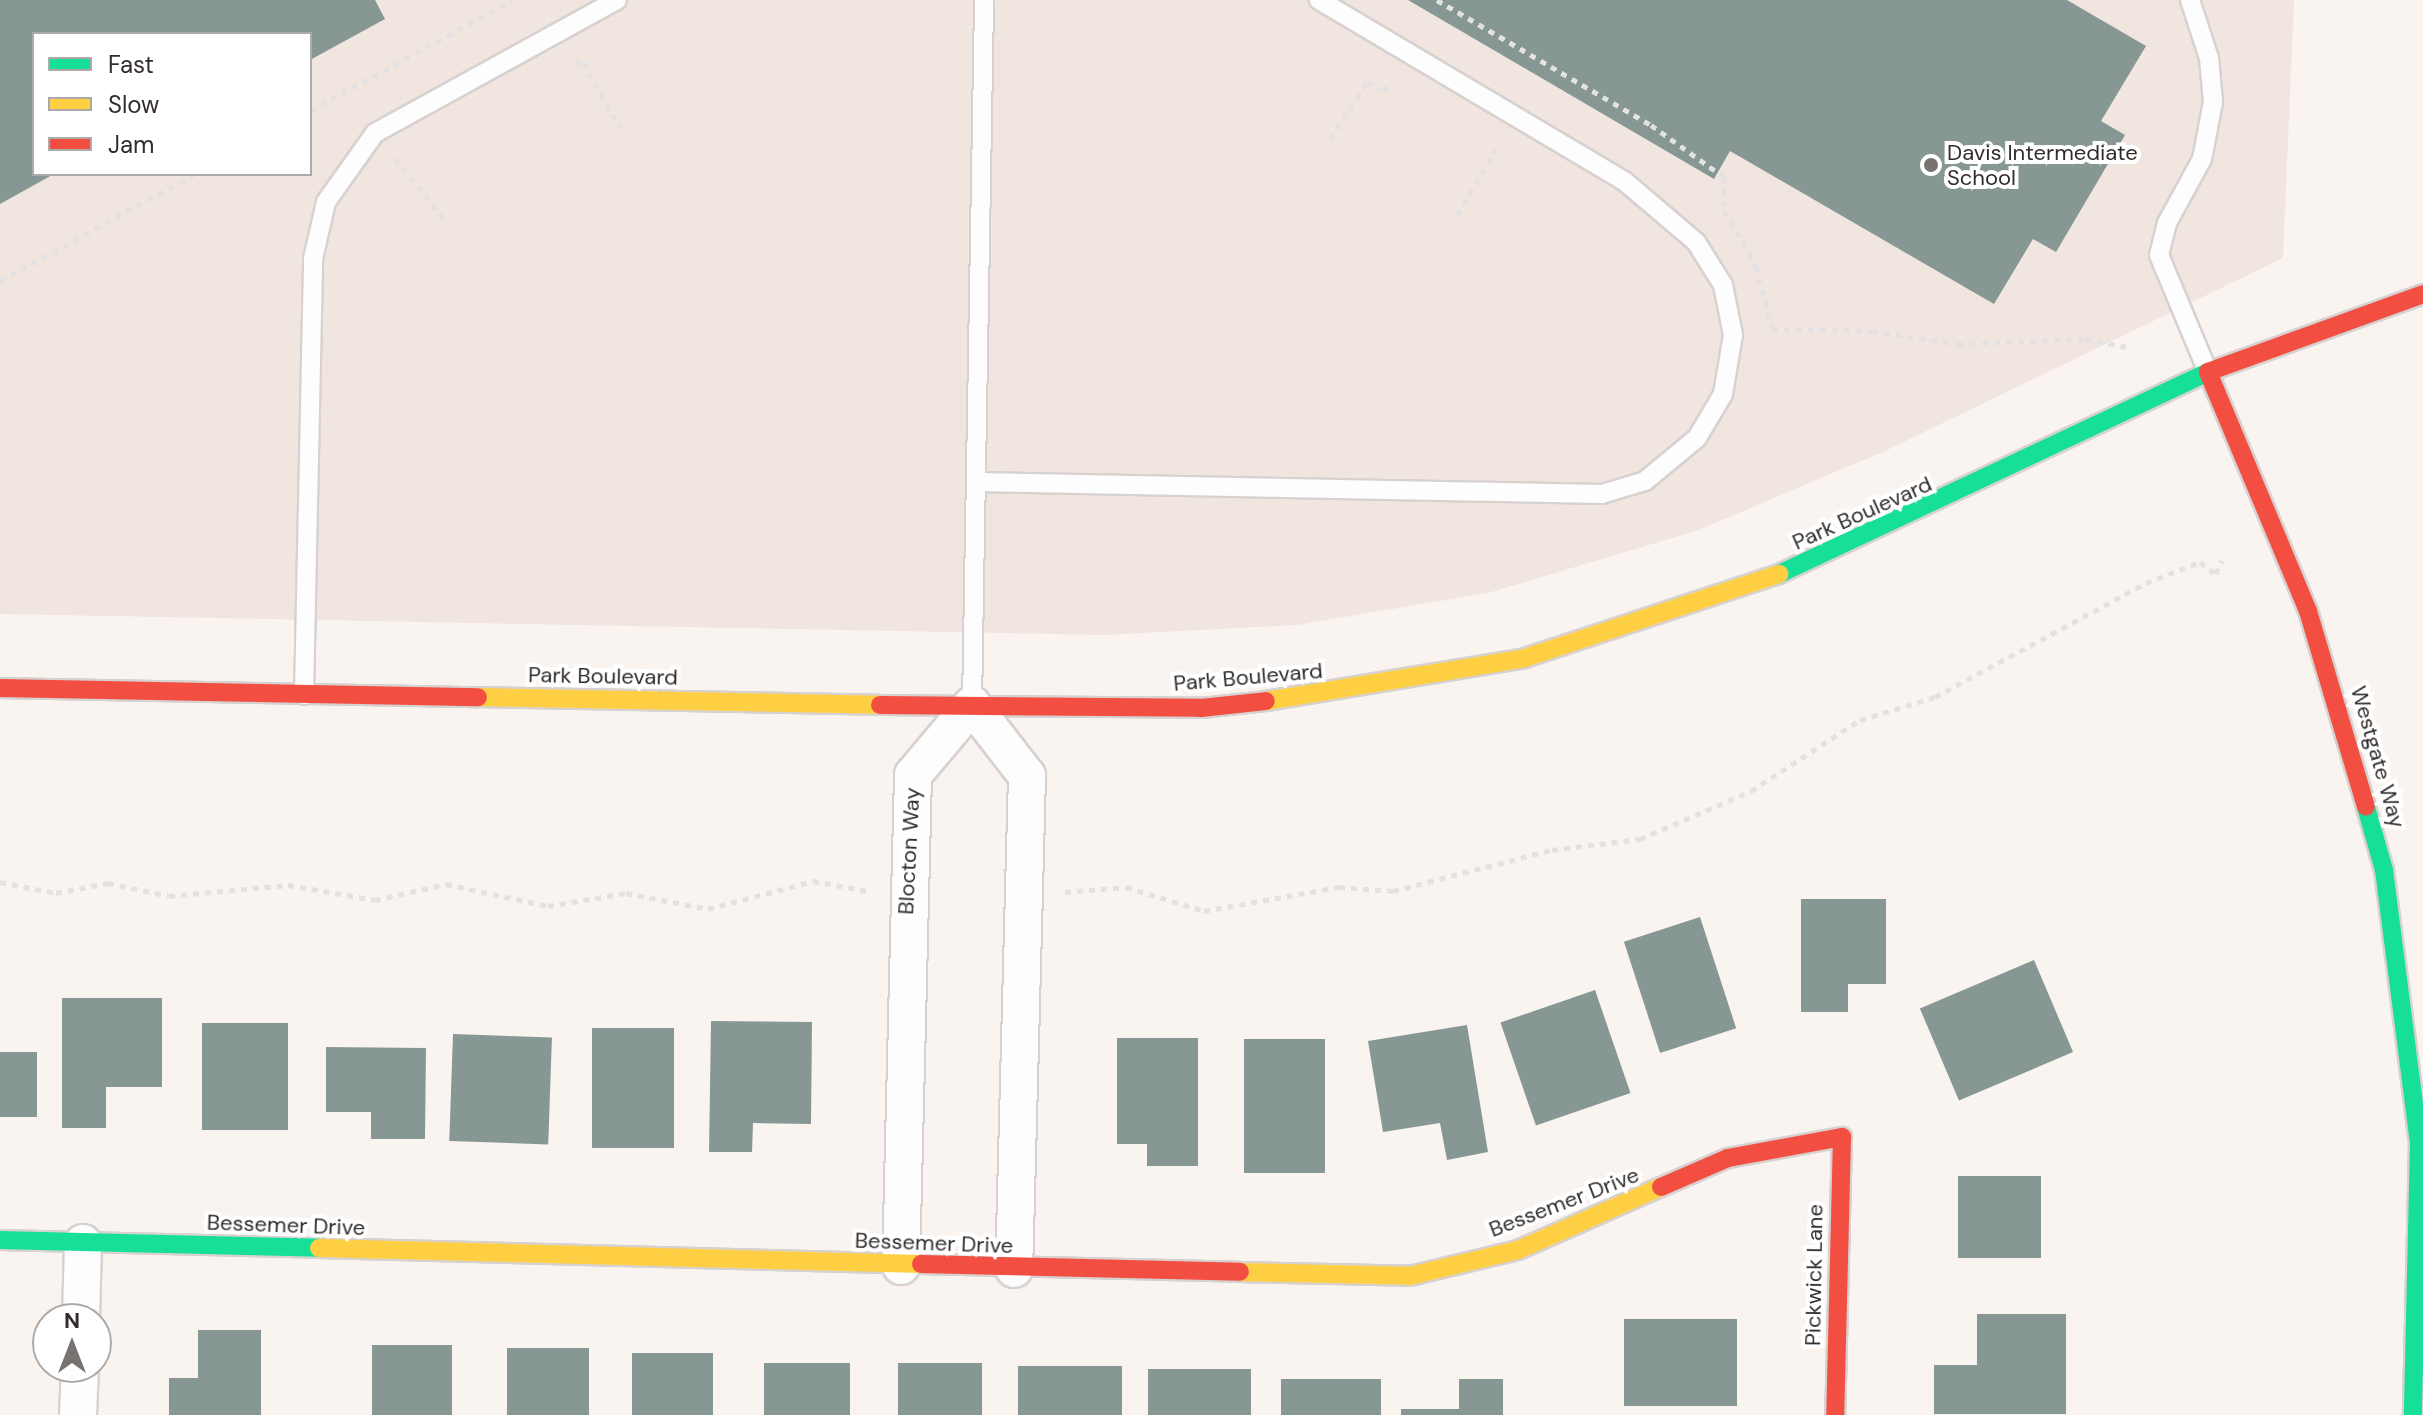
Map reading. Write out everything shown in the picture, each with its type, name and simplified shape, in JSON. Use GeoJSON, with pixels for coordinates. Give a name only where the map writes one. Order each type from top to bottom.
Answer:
{"type":"FeatureCollection","features":[{"type":"Feature","properties":{"kind":"street","name":"Park Boulevard"},"geometry":{"type":"LineString","coordinates":[[0,688],[1201,708],[1349,692],[1525,658],[1819,560],[2208,372],[2423,294]]}},
{"type":"Feature","properties":{"kind":"street","name":"Westgate Way"},"geometry":{"type":"LineString","coordinates":[[2208,372],[2308,611],[2365,790],[2414,1068],[2422,1213],[2413,1415]]}},
{"type":"Feature","properties":{"kind":"street","name":"Blocton Way"},"geometry":{"type":"LineString","coordinates":[[901,1266],[913,775],[972,705]]}},
{"type":"Feature","properties":{"kind":"street"},"geometry":{"type":"LineString","coordinates":[[972,705],[1027,776],[1014,1269]]}},
{"type":"Feature","properties":{"kind":"street","name":"Bessemer Drive"},"geometry":{"type":"LineString","coordinates":[[0,1240],[1014,1269],[1410,1276],[1518,1250],[1728,1158],[1842,1137]]}},
{"type":"Feature","properties":{"kind":"street","name":"Pickwick Lane"},"geometry":{"type":"LineString","coordinates":[[1835,1415],[1842,1137]]}},
{"type":"Feature","properties":{"kind":"street"},"geometry":{"type":"LineString","coordinates":[[81,1303],[83,1243]]}},
{"type":"Feature","properties":{"kind":"street"},"geometry":{"type":"LineString","coordinates":[[78,1415],[79,1383]]}},
{"type":"Feature","properties":{"kind":"lane"},"geometry":{"type":"LineString","coordinates":[[304,695],[313,259],[326,202],[375,133],[617,0]]}},
{"type":"Feature","properties":{"kind":"lane"},"geometry":{"type":"LineString","coordinates":[[972,705],[984,0]]}},
{"type":"Feature","properties":{"kind":"lane"},"geometry":{"type":"LineString","coordinates":[[977,482],[1602,494],[1645,481],[1697,438],[1723,394],[1733,335],[1723,285],[1696,242],[1624,181],[1319,0]]}},
{"type":"Feature","properties":{"kind":"lane"},"geometry":{"type":"LineString","coordinates":[[2190,0],[2209,58],[2213,102],[2202,159],[2167,223],[2159,255],[2208,372]]}},
{"type":"Feature","properties":{"kind":"path"},"geometry":{"type":"LineString","coordinates":[[312,110],[513,0]]}},
{"type":"Feature","properties":{"kind":"path"},"geometry":{"type":"LineString","coordinates":[[1437,0],[1651,125],[1724,177],[1724,211]]}},
{"type":"Feature","properties":{"kind":"path"},"geometry":{"type":"LineString","coordinates":[[566,61],[583,62],[620,127]]}},
{"type":"Feature","properties":{"kind":"path"},"geometry":{"type":"LineString","coordinates":[[1330,139],[1367,82],[1383,91],[1389,82]]}},
{"type":"Feature","properties":{"kind":"path"},"geometry":{"type":"LineString","coordinates":[[1457,215],[1496,150]]}},
{"type":"Feature","properties":{"kind":"path"},"geometry":{"type":"LineString","coordinates":[[395,158],[448,224]]}},
{"type":"Feature","properties":{"kind":"path"},"geometry":{"type":"LineString","coordinates":[[0,281],[191,176]]}},
{"type":"Feature","properties":{"kind":"path"},"geometry":{"type":"LineString","coordinates":[[1784,329],[1872,331],[1958,344],[2025,338],[2127,347]]}},
{"type":"Feature","properties":{"kind":"path"},"geometry":{"type":"LineString","coordinates":[[1062,893],[1126,887],[1204,911],[1339,887],[1393,891],[1552,850],[1640,839],[1751,791],[1860,720],[1935,697],[2146,583],[2200,562],[2216,574],[2222,560]]}},
{"type":"Feature","properties":{"kind":"path"},"geometry":{"type":"LineString","coordinates":[[0,882],[56,893],[108,883],[169,896],[288,885],[375,900],[446,884],[548,906],[626,893],[708,909],[813,881],[868,891]]}},
{"type":"Feature","properties":{"kind":"shaded area"},"geometry":{"type":"Polygon","coordinates":[[[0,0],[2294,0],[2283,258],[1885,451],[1696,531],[1488,593],[1297,625],[1104,635],[0,614],[0,0]]]}},
{"type":"Feature","properties":{"kind":"building"},"geometry":{"type":"Polygon","coordinates":[[[0,0],[375,0],[385,19],[312,59],[312,32],[32,32],[32,176],[50,176],[0,204],[0,0]]]}},
{"type":"Feature","properties":{"kind":"building","name":"Davis Intermediate School"},"geometry":{"type":"Polygon","coordinates":[[[1408,0],[2067,0],[2146,46],[2101,121],[2125,135],[2056,252],[2033,239],[1994,304],[1730,151],[1714,179],[1408,0]]]}},
{"type":"Feature","properties":{"kind":"building"},"geometry":{"type":"Polygon","coordinates":[[[1801,899],[1886,899],[1886,984],[1848,984],[1848,1012],[1801,1012],[1801,899]]]}},
{"type":"Feature","properties":{"kind":"building"},"geometry":{"type":"Polygon","coordinates":[[[1700,917],[1736,1028],[1660,1053],[1624,942],[1700,917]]]}},
{"type":"Feature","properties":{"kind":"building"},"geometry":{"type":"Polygon","coordinates":[[[2034,960],[2073,1052],[1959,1101],[1920,1008],[2034,960]]]}},
{"type":"Feature","properties":{"kind":"building"},"geometry":{"type":"Polygon","coordinates":[[[1595,990],[1630,1093],[1536,1126],[1500,1023],[1595,990]]]}},
{"type":"Feature","properties":{"kind":"building"},"geometry":{"type":"Polygon","coordinates":[[[62,998],[162,998],[162,1087],[106,1087],[106,1128],[62,1128],[62,998]]]}},
{"type":"Feature","properties":{"kind":"building"},"geometry":{"type":"Polygon","coordinates":[[[711,1021],[812,1022],[811,1124],[753,1123],[752,1152],[709,1152],[711,1021]]]}},
{"type":"Feature","properties":{"kind":"building"},"geometry":{"type":"Polygon","coordinates":[[[202,1023],[288,1023],[288,1130],[202,1130],[202,1023]]]}},
{"type":"Feature","properties":{"kind":"building"},"geometry":{"type":"Polygon","coordinates":[[[1467,1025],[1488,1152],[1447,1160],[1440,1123],[1383,1132],[1368,1041],[1467,1025]]]}},
{"type":"Feature","properties":{"kind":"building"},"geometry":{"type":"Polygon","coordinates":[[[592,1028],[674,1028],[674,1148],[592,1148],[592,1028]]]}},
{"type":"Feature","properties":{"kind":"building"},"geometry":{"type":"Polygon","coordinates":[[[453,1034],[552,1037],[548,1144],[449,1141],[453,1034]]]}},
{"type":"Feature","properties":{"kind":"building"},"geometry":{"type":"Polygon","coordinates":[[[1117,1038],[1198,1038],[1198,1166],[1147,1166],[1147,1144],[1117,1144],[1117,1038]]]}},
{"type":"Feature","properties":{"kind":"building"},"geometry":{"type":"Polygon","coordinates":[[[1244,1039],[1325,1039],[1325,1173],[1244,1173],[1244,1039]]]}},
{"type":"Feature","properties":{"kind":"building"},"geometry":{"type":"Polygon","coordinates":[[[326,1047],[426,1048],[425,1139],[371,1139],[371,1112],[326,1112],[326,1047]]]}},
{"type":"Feature","properties":{"kind":"building"},"geometry":{"type":"Polygon","coordinates":[[[0,1052],[37,1052],[37,1117],[0,1117],[0,1052]]]}},
{"type":"Feature","properties":{"kind":"building"},"geometry":{"type":"Polygon","coordinates":[[[1958,1176],[2041,1176],[2041,1258],[1958,1258],[1958,1176]]]}},
{"type":"Feature","properties":{"kind":"building"},"geometry":{"type":"Polygon","coordinates":[[[1977,1314],[2066,1314],[2066,1414],[1934,1414],[1934,1365],[1977,1365],[1977,1314]]]}},
{"type":"Feature","properties":{"kind":"building"},"geometry":{"type":"Polygon","coordinates":[[[1624,1319],[1737,1319],[1737,1406],[1624,1406],[1624,1319]]]}},
{"type":"Feature","properties":{"kind":"building"},"geometry":{"type":"Polygon","coordinates":[[[198,1330],[261,1330],[261,1415],[169,1415],[169,1378],[198,1378],[198,1330]]]}},
{"type":"Feature","properties":{"kind":"building"},"geometry":{"type":"Polygon","coordinates":[[[372,1345],[452,1345],[452,1415],[372,1415],[372,1345]]]}},
{"type":"Feature","properties":{"kind":"building"},"geometry":{"type":"Polygon","coordinates":[[[507,1348],[589,1348],[589,1415],[507,1415],[507,1348]]]}},
{"type":"Feature","properties":{"kind":"building"},"geometry":{"type":"Polygon","coordinates":[[[632,1353],[713,1353],[713,1415],[632,1415],[632,1353]]]}},
{"type":"Feature","properties":{"kind":"building"},"geometry":{"type":"Polygon","coordinates":[[[764,1363],[850,1363],[850,1415],[764,1415],[764,1363]]]}},
{"type":"Feature","properties":{"kind":"building"},"geometry":{"type":"Polygon","coordinates":[[[898,1363],[982,1363],[982,1415],[898,1415],[898,1363]]]}},
{"type":"Feature","properties":{"kind":"building"},"geometry":{"type":"Polygon","coordinates":[[[1018,1366],[1122,1366],[1122,1415],[1018,1415],[1018,1366]]]}},
{"type":"Feature","properties":{"kind":"building"},"geometry":{"type":"Polygon","coordinates":[[[1148,1369],[1251,1369],[1251,1415],[1148,1415],[1148,1369]]]}},
{"type":"Feature","properties":{"kind":"building"},"geometry":{"type":"Polygon","coordinates":[[[1281,1379],[1381,1379],[1381,1415],[1281,1415],[1281,1379]]]}},
{"type":"Feature","properties":{"kind":"building"},"geometry":{"type":"Polygon","coordinates":[[[1459,1379],[1503,1379],[1503,1415],[1401,1415],[1401,1409],[1459,1409],[1459,1379]]]}},
{"type":"Feature","properties":{"kind":"traffic: fast"},"geometry":{"type":"LineString","coordinates":[[1779,574],[2208,372]]}},
{"type":"Feature","properties":{"kind":"traffic: fast"},"geometry":{"type":"LineString","coordinates":[[2366,807],[2384,870],[2419,1143],[2413,1415]]}},
{"type":"Feature","properties":{"kind":"traffic: fast"},"geometry":{"type":"LineString","coordinates":[[0,1240],[319,1248]]}},
{"type":"Feature","properties":{"kind":"traffic: slow"},"geometry":{"type":"LineString","coordinates":[[1266,701],[1525,658],[1779,574]]}},
{"type":"Feature","properties":{"kind":"traffic: slow"},"geometry":{"type":"LineString","coordinates":[[478,697],[880,705]]}},
{"type":"Feature","properties":{"kind":"traffic: slow"},"geometry":{"type":"LineString","coordinates":[[1240,1272],[1410,1276],[1518,1250],[1661,1187]]}},
{"type":"Feature","properties":{"kind":"traffic: slow"},"geometry":{"type":"LineString","coordinates":[[319,1248],[921,1264]]}},
{"type":"Feature","properties":{"kind":"traffic: jam"},"geometry":{"type":"LineString","coordinates":[[2208,372],[2423,294]]}},
{"type":"Feature","properties":{"kind":"traffic: jam"},"geometry":{"type":"LineString","coordinates":[[2208,372],[2308,611],[2366,807]]}},
{"type":"Feature","properties":{"kind":"traffic: jam"},"geometry":{"type":"LineString","coordinates":[[0,688],[478,697]]}},
{"type":"Feature","properties":{"kind":"traffic: jam"},"geometry":{"type":"LineString","coordinates":[[880,705],[1201,708],[1266,701]]}},
{"type":"Feature","properties":{"kind":"traffic: jam"},"geometry":{"type":"LineString","coordinates":[[1661,1187],[1728,1158],[1842,1137],[1835,1415]]}},
{"type":"Feature","properties":{"kind":"traffic: jam"},"geometry":{"type":"LineString","coordinates":[[921,1264],[1240,1272]]}},
{"type":"Feature","properties":{"kind":"place","name":"Davis Intermediate School"},"geometry":{"type":"Point","coordinates":[1931,165]}}]}
